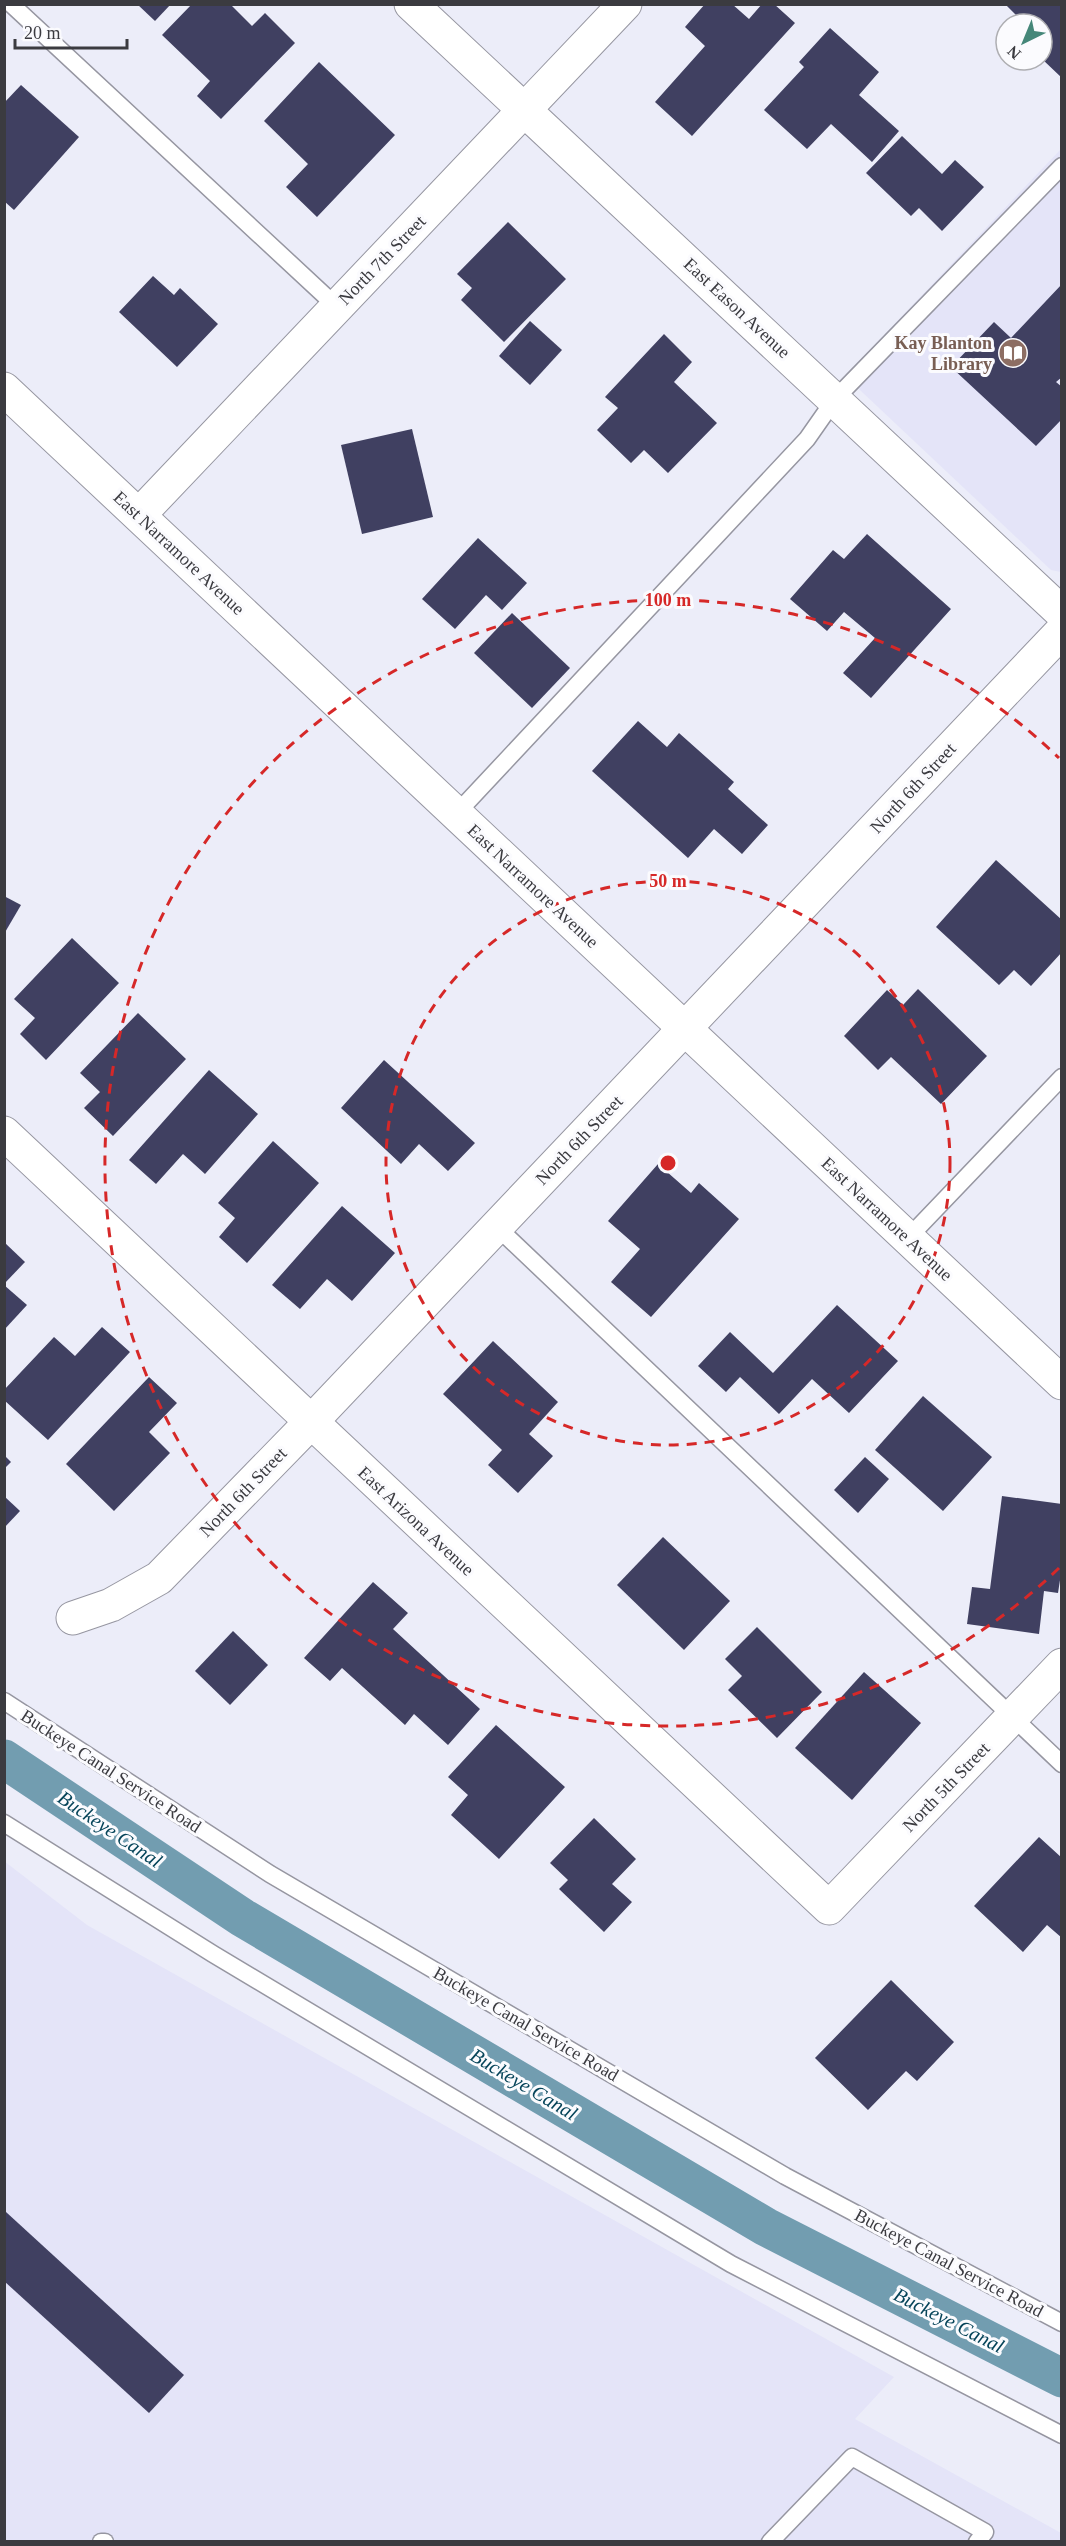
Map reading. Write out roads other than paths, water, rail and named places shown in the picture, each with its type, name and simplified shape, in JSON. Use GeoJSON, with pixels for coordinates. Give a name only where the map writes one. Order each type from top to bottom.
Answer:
{"type":"FeatureCollection","features":[{"type":"Feature","properties":{"kind":"street","name":"East Eason Avenue"},"geometry":{"type":"LineString","coordinates":[[411,4],[1062,613]]}},
{"type":"Feature","properties":{"kind":"street","name":"North 7th Street"},"geometry":{"type":"LineString","coordinates":[[140,515],[624,4]]}},
{"type":"Feature","properties":{"kind":"street","name":"East Narramore Avenue"},"geometry":{"type":"LineString","coordinates":[[4,389],[1062,1383]]}},
{"type":"Feature","properties":{"kind":"street","name":"North 6th Street"},"geometry":{"type":"LineString","coordinates":[[73,1618],[111,1605],[159,1578],[686,1029],[1062,630]]}},
{"type":"Feature","properties":{"kind":"street","name":"East Arizona Avenue"},"geometry":{"type":"LineString","coordinates":[[4,1133],[829,1908]]}},
{"type":"Feature","properties":{"kind":"street","name":"North 5th Street"},"geometry":{"type":"LineString","coordinates":[[829,1908],[1062,1665]]}},
{"type":"Feature","properties":{"kind":"lane"},"geometry":{"type":"LineString","coordinates":[[11,4],[337,307]]}},
{"type":"Feature","properties":{"kind":"lane"},"geometry":{"type":"LineString","coordinates":[[456,814],[807,439],[835,399],[1062,166]]}},
{"type":"Feature","properties":{"kind":"lane"},"geometry":{"type":"LineString","coordinates":[[908,1238],[1062,1077]]}},
{"type":"Feature","properties":{"kind":"lane"},"geometry":{"type":"LineString","coordinates":[[497,1227],[1062,1764]]}},
{"type":"Feature","properties":{"kind":"lane","name":"Buckeye Canal Service Road"},"geometry":{"type":"LineString","coordinates":[[4,1701],[270,1874],[785,2176],[1062,2323]]}},
{"type":"Feature","properties":{"kind":"lane"},"geometry":{"type":"LineString","coordinates":[[4,1823],[213,1954],[731,2264],[1062,2435]]}},
{"type":"Feature","properties":{"kind":"lane"},"geometry":{"type":"LineString","coordinates":[[770,2541],[852,2457],[986,2532],[977,2541]]}},
{"type":"Feature","properties":{"kind":"waterway","name":"Buckeye Canal"},"geometry":{"type":"LineString","coordinates":[[4,1759],[243,1918],[766,2227],[1062,2378]]}},
{"type":"Feature","properties":{"kind":"place","name":"Kay Blanton Library"},"geometry":{"type":"Point","coordinates":[1013,353]}}]}
